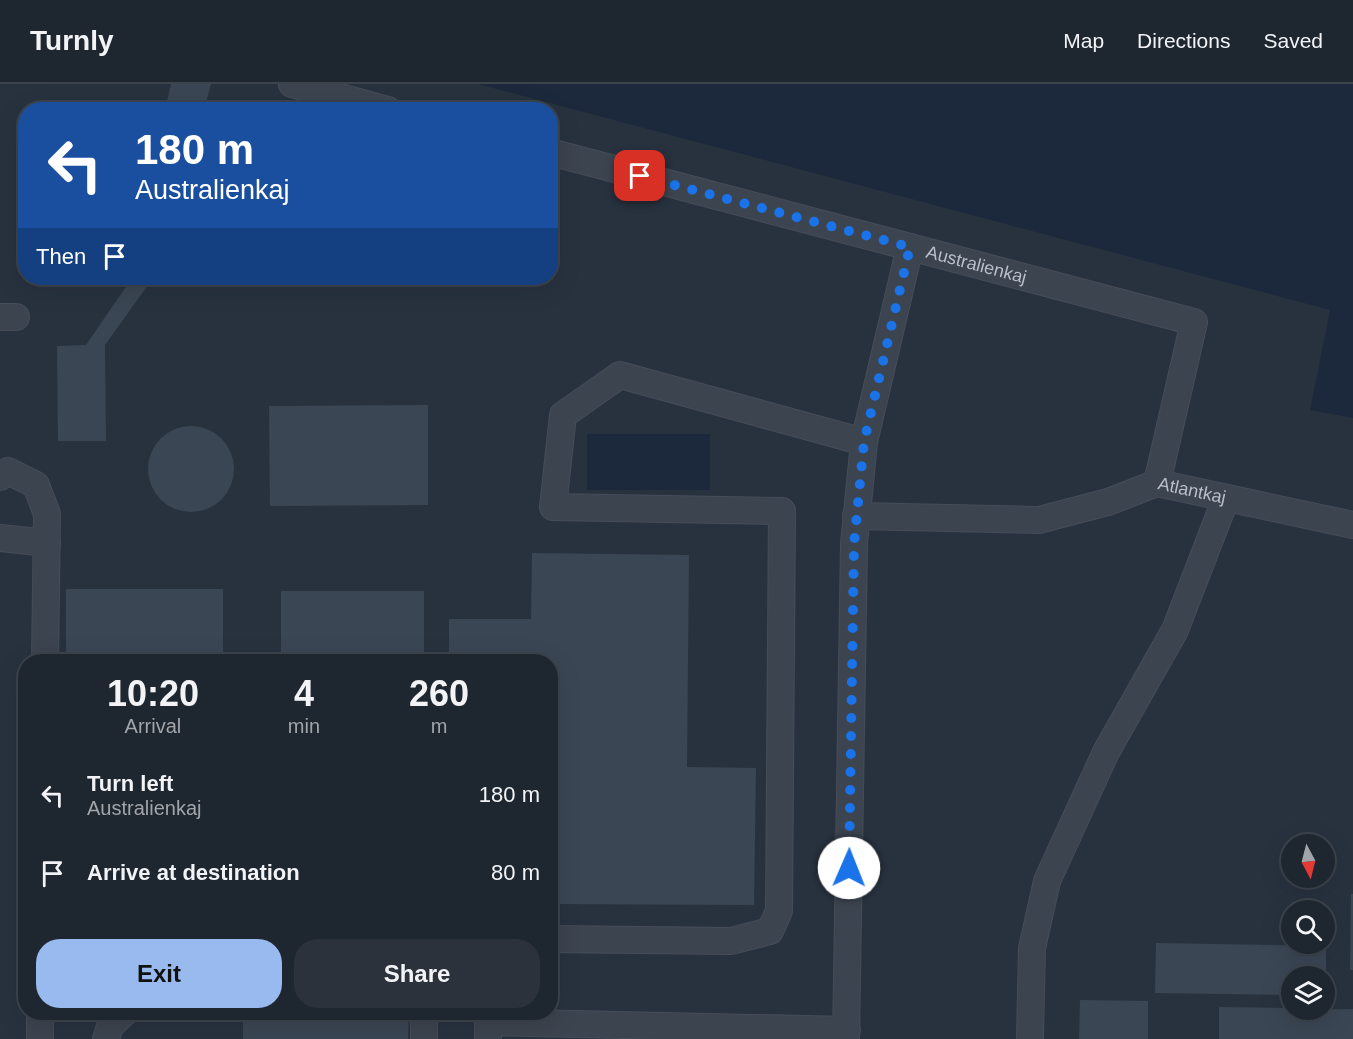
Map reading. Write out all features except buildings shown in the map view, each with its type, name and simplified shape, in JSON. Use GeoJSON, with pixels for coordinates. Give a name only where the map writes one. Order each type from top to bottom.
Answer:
{"type":"FeatureCollection","features":[{"type":"Feature","properties":{"kind":"lane"},"geometry":{"type":"LineString","coordinates":[[292,84],[358,102]]}},
{"type":"Feature","properties":{"kind":"lane","name":"Australienkaj"},"geometry":{"type":"LineString","coordinates":[[558,154],[1194,322]]}},
{"type":"Feature","properties":{"kind":"lane"},"geometry":{"type":"LineString","coordinates":[[488,1039],[488,1022],[846,1035],[856,516],[864,442],[910,247]]}},
{"type":"Feature","properties":{"kind":"lane","name":"Atlantkaj"},"geometry":{"type":"LineString","coordinates":[[1194,322],[1157,483],[1353,525]]}},
{"type":"Feature","properties":{"kind":"lane"},"geometry":{"type":"LineString","coordinates":[[558,939],[732,941],[770,931],[779,911],[782,512],[553,507],[563,415],[620,375],[864,442]]}},
{"type":"Feature","properties":{"kind":"lane"},"geometry":{"type":"LineString","coordinates":[[0,477],[8,471],[36,485],[47,514],[45,654]]}},
{"type":"Feature","properties":{"kind":"lane"},"geometry":{"type":"LineString","coordinates":[[856,516],[1039,520],[1108,502],[1157,483]]}},
{"type":"Feature","properties":{"kind":"lane"},"geometry":{"type":"LineString","coordinates":[[1030,1039],[1032,948],[1047,881],[1106,752],[1175,630],[1226,498]]}},
{"type":"Feature","properties":{"kind":"lane"},"geometry":{"type":"LineString","coordinates":[[0,538],[47,543]]}},
{"type":"Feature","properties":{"kind":"lane"},"geometry":{"type":"LineString","coordinates":[[40,1020],[40,1039]]}},
{"type":"Feature","properties":{"kind":"lane"},"geometry":{"type":"LineString","coordinates":[[106,1039],[110,1026],[116,1020]]}},
{"type":"Feature","properties":{"kind":"lane"},"geometry":{"type":"LineString","coordinates":[[424,1020],[424,1039]]}},
{"type":"Feature","properties":{"kind":"water"},"geometry":{"type":"Polygon","coordinates":[[[478,84],[1353,84],[1353,418],[1310,410],[1330,310],[558,105],[558,102],[546,102],[478,84]]]}},
{"type":"Feature","properties":{"kind":"water"},"geometry":{"type":"Polygon","coordinates":[[[587,434],[710,434],[710,490],[587,490],[587,434]]]}},
{"type":"Feature","properties":{"kind":"route"},"geometry":{"type":"LineString","coordinates":[[640,176],[910,247],[864,442],[856,516],[849,868]]}}]}
